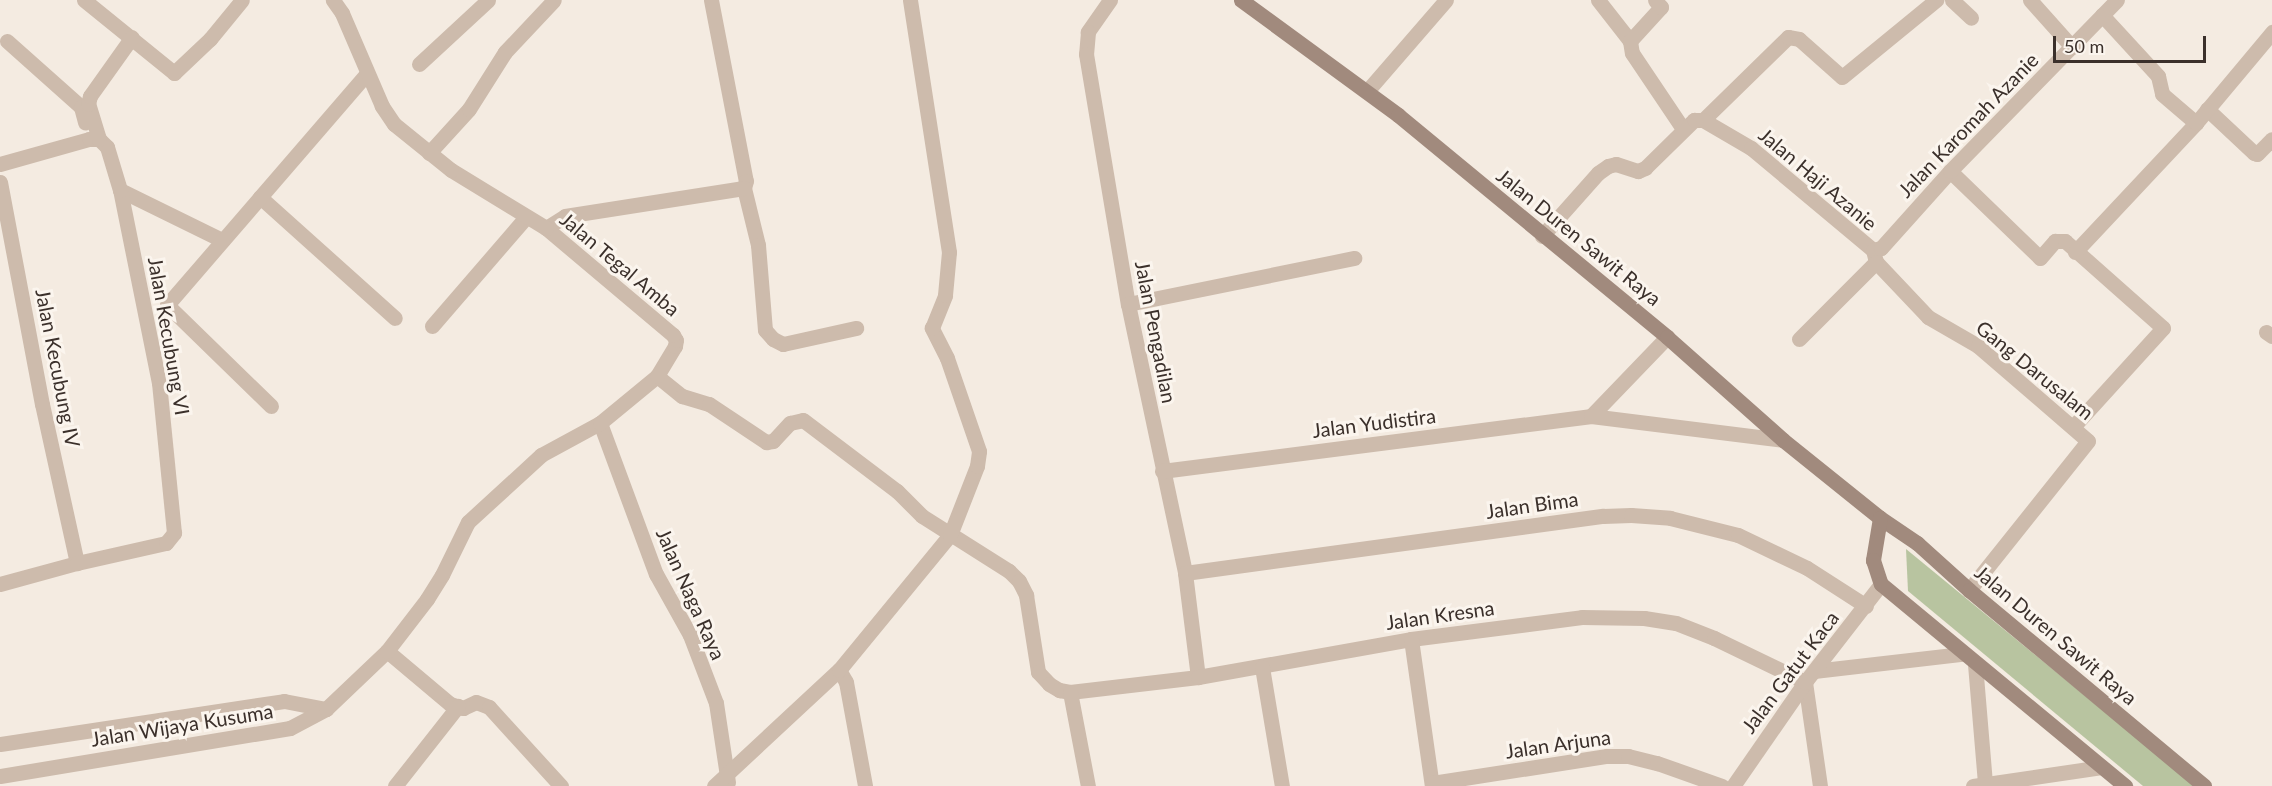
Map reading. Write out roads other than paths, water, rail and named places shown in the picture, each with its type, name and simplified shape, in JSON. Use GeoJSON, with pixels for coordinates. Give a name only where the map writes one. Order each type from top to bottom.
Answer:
{"type":"FeatureCollection","features":[{"type":"Feature","properties":{"kind":"street"},"geometry":{"type":"LineString","coordinates":[[84,0],[132,37],[171,72],[178,72],[210,39],[242,0]]}},
{"type":"Feature","properties":{"kind":"street","name":"Jalan Tegal Amba"},"geometry":{"type":"LineString","coordinates":[[326,709],[387,651],[442,575],[468,522],[541,454],[600,423],[657,376],[675,346],[676,340],[673,335],[546,228],[429,153],[394,124],[367,73],[342,13],[333,0]]}},
{"type":"Feature","properties":{"kind":"street"},"geometry":{"type":"LineString","coordinates":[[419,64],[488,0]]}},
{"type":"Feature","properties":{"kind":"street"},"geometry":{"type":"LineString","coordinates":[[429,153],[468,109],[505,52],[554,0]]}},
{"type":"Feature","properties":{"kind":"street"},"geometry":{"type":"LineString","coordinates":[[711,0],[746,181],[744,189],[758,245],[765,330],[773,339],[783,344],[856,328]]}},
{"type":"Feature","properties":{"kind":"street"},"geometry":{"type":"LineString","coordinates":[[714,786],[728,781],[839,670],[950,536],[977,466],[979,451],[947,358],[932,328],[945,295],[949,252],[910,0]]}},
{"type":"Feature","properties":{"kind":"street","name":"Jalan Pengadilan"},"geometry":{"type":"LineString","coordinates":[[1110,0],[1088,32],[1086,54],[1128,304],[1185,573],[1198,677]]}},
{"type":"Feature","properties":{"kind":"street","name":"Jalan Duren Sawit Raya"},"geometry":{"type":"LineString","coordinates":[[1241,0],[1368,90],[1667,337],[1783,440],[1880,518],[1917,543],[1969,590],[2204,786]]}},
{"type":"Feature","properties":{"kind":"street"},"geometry":{"type":"LineString","coordinates":[[1368,90],[1446,0]]}},
{"type":"Feature","properties":{"kind":"street"},"geometry":{"type":"LineString","coordinates":[[1598,0],[1630,41],[1632,52],[1683,129]]}},
{"type":"Feature","properties":{"kind":"street"},"geometry":{"type":"LineString","coordinates":[[1630,41],[1661,7],[1655,0]]}},
{"type":"Feature","properties":{"kind":"street"},"geometry":{"type":"LineString","coordinates":[[1542,236],[1598,173],[1616,164],[1638,171],[1645,168],[1683,129],[1694,120],[1703,120],[1788,37],[1799,39],[1840,76],[1844,76],[1936,0]]}},
{"type":"Feature","properties":{"kind":"street"},"geometry":{"type":"LineString","coordinates":[[1952,0],[1971,18]]}},
{"type":"Feature","properties":{"kind":"street"},"geometry":{"type":"LineString","coordinates":[[2030,0],[2072,47]]}},
{"type":"Feature","properties":{"kind":"street","name":"Jalan Karomah Azanie"},"geometry":{"type":"LineString","coordinates":[[1799,339],[1950,171],[2117,0]]}},
{"type":"Feature","properties":{"kind":"street"},"geometry":{"type":"LineString","coordinates":[[2102,15],[2158,76],[2162,94],[2196,123]]}},
{"type":"Feature","properties":{"kind":"street"},"geometry":{"type":"LineString","coordinates":[[2075,252],[2196,123],[2272,32]]}},
{"type":"Feature","properties":{"kind":"street"},"geometry":{"type":"LineString","coordinates":[[94,139],[88,100],[132,37]]}},
{"type":"Feature","properties":{"kind":"street"},"geometry":{"type":"LineString","coordinates":[[7,41],[81,107],[94,139]]}},
{"type":"Feature","properties":{"kind":"street"},"geometry":{"type":"LineString","coordinates":[[270,406],[167,305],[367,73]]}},
{"type":"Feature","properties":{"kind":"street"},"geometry":{"type":"LineString","coordinates":[[2207,109],[2254,153],[2257,154],[2272,139]]}},
{"type":"Feature","properties":{"kind":"street","name":"Jalan Haji Azanie"},"geometry":{"type":"LineString","coordinates":[[1703,120],[1751,148],[1875,256]]}},
{"type":"Feature","properties":{"kind":"street"},"geometry":{"type":"LineString","coordinates":[[0,164],[94,139]]}},
{"type":"Feature","properties":{"kind":"street","name":"Jalan Kecubung VI"},"geometry":{"type":"LineString","coordinates":[[77,563],[166,543],[171,540],[176,526],[159,383],[120,190],[106,147],[94,139]]}},
{"type":"Feature","properties":{"kind":"street"},"geometry":{"type":"LineString","coordinates":[[1950,171],[2040,258],[2055,241],[2060,239],[2163,328],[2073,427]]}},
{"type":"Feature","properties":{"kind":"street","name":"Jalan Kecubung IV"},"geometry":{"type":"LineString","coordinates":[[0,182],[42,404],[77,563]]}},
{"type":"Feature","properties":{"kind":"street"},"geometry":{"type":"LineString","coordinates":[[546,228],[565,216],[744,189]]}},
{"type":"Feature","properties":{"kind":"street"},"geometry":{"type":"LineString","coordinates":[[120,190],[222,240]]}},
{"type":"Feature","properties":{"kind":"street"},"geometry":{"type":"LineString","coordinates":[[260,197],[395,318]]}},
{"type":"Feature","properties":{"kind":"street"},"geometry":{"type":"LineString","coordinates":[[432,326],[526,217]]}},
{"type":"Feature","properties":{"kind":"street","name":"Gang Darusalam"},"geometry":{"type":"LineString","coordinates":[[1875,256],[1928,317],[1978,346],[2086,437],[2087,445],[1969,590]]}},
{"type":"Feature","properties":{"kind":"street"},"geometry":{"type":"LineString","coordinates":[[1128,304],[1354,258]]}},
{"type":"Feature","properties":{"kind":"street"},"geometry":{"type":"LineString","coordinates":[[1591,416],[1667,337]]}},
{"type":"Feature","properties":{"kind":"street"},"geometry":{"type":"LineString","coordinates":[[657,376],[682,396],[709,404],[766,442],[773,441],[790,423],[803,420],[897,491],[922,516],[950,536],[1009,571],[1019,581],[1026,595],[1038,672],[1049,684],[1059,690],[1070,692],[1088,786]]}},
{"type":"Feature","properties":{"kind":"street","name":"Jalan Yudistira"},"geometry":{"type":"LineString","coordinates":[[1162,471],[1591,416],[1783,440]]}},
{"type":"Feature","properties":{"kind":"street","name":"Jalan Naga Raya"},"geometry":{"type":"LineString","coordinates":[[600,423],[656,574],[690,635],[716,703],[728,781]]}},
{"type":"Feature","properties":{"kind":"street","name":"Jalan Bima"},"geometry":{"type":"LineString","coordinates":[[1185,573],[1591,518],[1631,515],[1670,518],[1738,535],[1807,568],[1866,606]]}},
{"type":"Feature","properties":{"kind":"street"},"geometry":{"type":"LineString","coordinates":[[1880,518],[1873,560],[1881,584],[1962,654],[2103,767],[2119,783]]}},
{"type":"Feature","properties":{"kind":"street"},"geometry":{"type":"LineString","coordinates":[[0,584],[77,563]]}},
{"type":"Feature","properties":{"kind":"street","name":"Jalan Gatut Kaca"},"geometry":{"type":"LineString","coordinates":[[1733,786],[1810,677],[1881,584]]}},
{"type":"Feature","properties":{"kind":"street","name":"Jalan Kresna"},"geometry":{"type":"LineString","coordinates":[[1070,692],[1198,677],[1411,639],[1582,617],[1644,618],[1676,623],[1810,677]]}},
{"type":"Feature","properties":{"kind":"street"},"geometry":{"type":"LineString","coordinates":[[1411,639],[1432,785]]}},
{"type":"Feature","properties":{"kind":"street"},"geometry":{"type":"LineString","coordinates":[[387,651],[450,704],[463,708],[476,702],[489,707],[561,786]]}},
{"type":"Feature","properties":{"kind":"street"},"geometry":{"type":"LineString","coordinates":[[1820,786],[1810,677],[1962,654]]}},
{"type":"Feature","properties":{"kind":"street"},"geometry":{"type":"LineString","coordinates":[[1975,664],[1979,785],[2005,784],[2103,767]]}},
{"type":"Feature","properties":{"kind":"street"},"geometry":{"type":"LineString","coordinates":[[1262,667],[1282,786]]}},
{"type":"Feature","properties":{"kind":"street"},"geometry":{"type":"LineString","coordinates":[[839,670],[846,682],[865,786]]}},
{"type":"Feature","properties":{"kind":"street","name":"Jalan Wijaya Kusuma"},"geometry":{"type":"LineString","coordinates":[[0,744],[284,702],[326,709]]}},
{"type":"Feature","properties":{"kind":"street"},"geometry":{"type":"LineString","coordinates":[[395,786],[458,706]]}},
{"type":"Feature","properties":{"kind":"street","name":"Jalan Wijaya Kusuma"},"geometry":{"type":"LineString","coordinates":[[0,776],[290,728],[326,709]]}},
{"type":"Feature","properties":{"kind":"street","name":"Jalan Arjuna"},"geometry":{"type":"LineString","coordinates":[[1432,785],[1606,756],[1628,756],[1657,763],[1722,786]]}}]}
